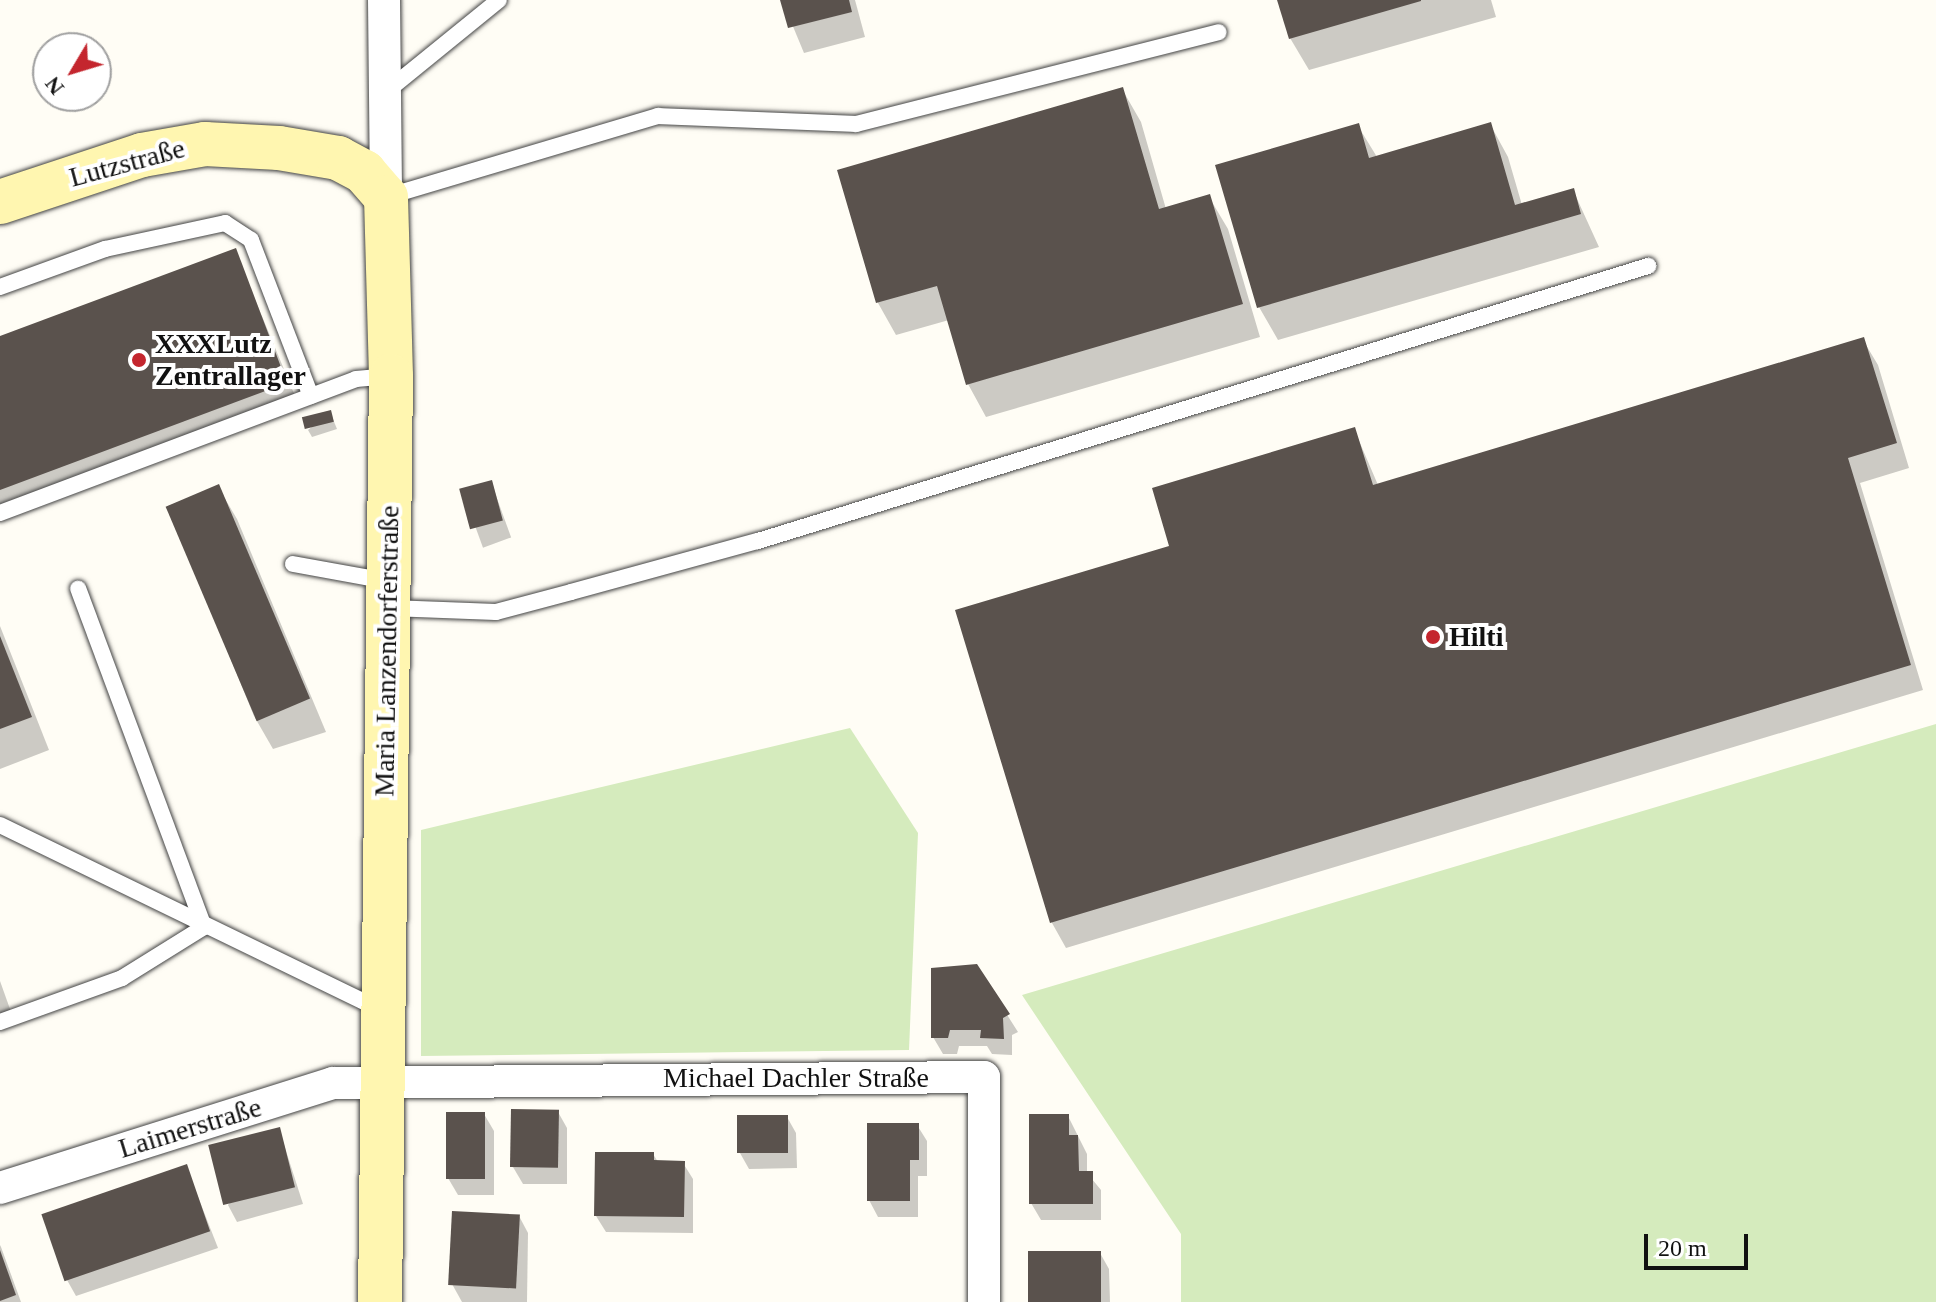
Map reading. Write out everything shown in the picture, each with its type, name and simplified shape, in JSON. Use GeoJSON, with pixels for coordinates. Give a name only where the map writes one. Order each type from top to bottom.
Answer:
{"type":"FeatureCollection","features":[{"type":"Feature","properties":{"kind":"street","name":"Maria Lanzendorferstraße"},"geometry":{"type":"LineString","coordinates":[[380,1302],[391,376],[384,0]]}},
{"type":"Feature","properties":{"kind":"street","name":"Lutzstraße"},"geometry":{"type":"LineString","coordinates":[[0,202],[142,155],[205,144],[338,158],[364,172],[386,197]]}},
{"type":"Feature","properties":{"kind":"street","name":"Michael Dachler Straße"},"geometry":{"type":"LineString","coordinates":[[382,1082],[984,1077],[984,1302]]}},
{"type":"Feature","properties":{"kind":"street","name":"Laimerstraße"},"geometry":{"type":"LineString","coordinates":[[0,1188],[333,1083],[382,1082]]}},
{"type":"Feature","properties":{"kind":"lane"},"geometry":{"type":"LineString","coordinates":[[387,91],[499,0]]}},
{"type":"Feature","properties":{"kind":"lane"},"geometry":{"type":"LineString","coordinates":[[386,197],[658,116],[856,124],[1219,32]]}},
{"type":"Feature","properties":{"kind":"lane"},"geometry":{"type":"LineString","coordinates":[[0,287],[105,249],[225,223],[251,240],[304,399]]}},
{"type":"Feature","properties":{"kind":"lane"},"geometry":{"type":"LineString","coordinates":[[293,564],[388,595],[496,612],[758,541],[1648,266]]}},
{"type":"Feature","properties":{"kind":"lane"},"geometry":{"type":"LineString","coordinates":[[0,513],[356,379],[391,376]]}},
{"type":"Feature","properties":{"kind":"lane"},"geometry":{"type":"LineString","coordinates":[[78,589],[204,927]]}},
{"type":"Feature","properties":{"kind":"lane"},"geometry":{"type":"LineString","coordinates":[[0,825],[204,927],[382,1011]]}},
{"type":"Feature","properties":{"kind":"lane"},"geometry":{"type":"LineString","coordinates":[[0,1022],[122,978],[204,927]]}},
{"type":"Feature","properties":{"kind":"green space"},"geometry":{"type":"Polygon","coordinates":[[[1936,724],[1936,1302],[1181,1302],[1181,1234],[1022,995],[1936,724]]]}},
{"type":"Feature","properties":{"kind":"green space"},"geometry":{"type":"Polygon","coordinates":[[[850,728],[918,833],[909,1050],[421,1056],[421,830],[850,728]]]}},
{"type":"Feature","properties":{"kind":"building"},"geometry":{"type":"Polygon","coordinates":[[[780,0],[849,0],[852,12],[788,28],[780,0]]]}},
{"type":"Feature","properties":{"kind":"building"},"geometry":{"type":"Polygon","coordinates":[[[1277,0],[1421,0],[1421,1],[1289,39],[1277,0]]]}},
{"type":"Feature","properties":{"kind":"building"},"geometry":{"type":"Polygon","coordinates":[[[1123,87],[1159,209],[1210,194],[1243,304],[966,385],[937,286],[876,303],[837,170],[1123,87]]]}},
{"type":"Feature","properties":{"kind":"building"},"geometry":{"type":"Polygon","coordinates":[[[1491,122],[1515,205],[1574,188],[1581,214],[1257,308],[1215,165],[1359,123],[1369,158],[1491,122]]]}},
{"type":"Feature","properties":{"kind":"building","name":"XXXLutz Zentrallager"},"geometry":{"type":"Polygon","coordinates":[[[236,248],[287,383],[0,490],[0,336],[236,248]]]}},
{"type":"Feature","properties":{"kind":"building","name":"Hilti"},"geometry":{"type":"Polygon","coordinates":[[[1864,337],[1897,443],[1848,458],[1911,665],[1050,923],[955,610],[1169,546],[1152,488],[1355,427],[1373,485],[1864,337]]]}},
{"type":"Feature","properties":{"kind":"building"},"geometry":{"type":"Polygon","coordinates":[[[331,410],[334,422],[305,429],[302,417],[331,410]]]}},
{"type":"Feature","properties":{"kind":"building"},"geometry":{"type":"Polygon","coordinates":[[[492,480],[503,521],[470,529],[459,489],[492,480]]]}},
{"type":"Feature","properties":{"kind":"building"},"geometry":{"type":"Polygon","coordinates":[[[219,484],[310,698],[257,721],[166,507],[219,484]]]}},
{"type":"Feature","properties":{"kind":"building"},"geometry":{"type":"Polygon","coordinates":[[[0,636],[32,717],[0,729],[0,636]]]}},
{"type":"Feature","properties":{"kind":"building"},"geometry":{"type":"Polygon","coordinates":[[[977,964],[1010,1014],[1003,1018],[1004,1039],[980,1038],[981,1030],[950,1030],[948,1038],[931,1038],[931,968],[977,964]]]}},
{"type":"Feature","properties":{"kind":"building"},"geometry":{"type":"Polygon","coordinates":[[[511,1109],[559,1110],[558,1168],[510,1167],[511,1109]]]}},
{"type":"Feature","properties":{"kind":"building"},"geometry":{"type":"Polygon","coordinates":[[[446,1112],[485,1112],[485,1179],[446,1179],[446,1112]]]}},
{"type":"Feature","properties":{"kind":"building"},"geometry":{"type":"Polygon","coordinates":[[[1029,1114],[1069,1114],[1069,1135],[1078,1135],[1079,1171],[1093,1171],[1093,1204],[1029,1204],[1029,1114]]]}},
{"type":"Feature","properties":{"kind":"building"},"geometry":{"type":"Polygon","coordinates":[[[737,1115],[788,1115],[788,1153],[737,1153],[737,1115]]]}},
{"type":"Feature","properties":{"kind":"building"},"geometry":{"type":"Polygon","coordinates":[[[867,1123],[919,1123],[919,1160],[910,1160],[910,1201],[867,1201],[867,1123]]]}},
{"type":"Feature","properties":{"kind":"building"},"geometry":{"type":"Polygon","coordinates":[[[280,1127],[295,1187],[223,1205],[208,1145],[280,1127]]]}},
{"type":"Feature","properties":{"kind":"building"},"geometry":{"type":"Polygon","coordinates":[[[595,1152],[654,1152],[654,1160],[685,1161],[684,1217],[594,1216],[595,1152]]]}},
{"type":"Feature","properties":{"kind":"building"},"geometry":{"type":"Polygon","coordinates":[[[187,1164],[210,1231],[65,1281],[41,1214],[187,1164]]]}},
{"type":"Feature","properties":{"kind":"building"},"geometry":{"type":"Polygon","coordinates":[[[452,1211],[520,1215],[516,1288],[448,1285],[452,1211]]]}},
{"type":"Feature","properties":{"kind":"building"},"geometry":{"type":"Polygon","coordinates":[[[0,1250],[16,1295],[0,1301],[0,1250]]]}},
{"type":"Feature","properties":{"kind":"building"},"geometry":{"type":"Polygon","coordinates":[[[1028,1251],[1101,1251],[1101,1302],[1028,1302],[1028,1251]]]}},
{"type":"Feature","properties":{"kind":"place","name":"XXXLutz Zentrallager"},"geometry":{"type":"Point","coordinates":[139,360]}},
{"type":"Feature","properties":{"kind":"place","name":"Hilti"},"geometry":{"type":"Point","coordinates":[1433,637]}}]}
